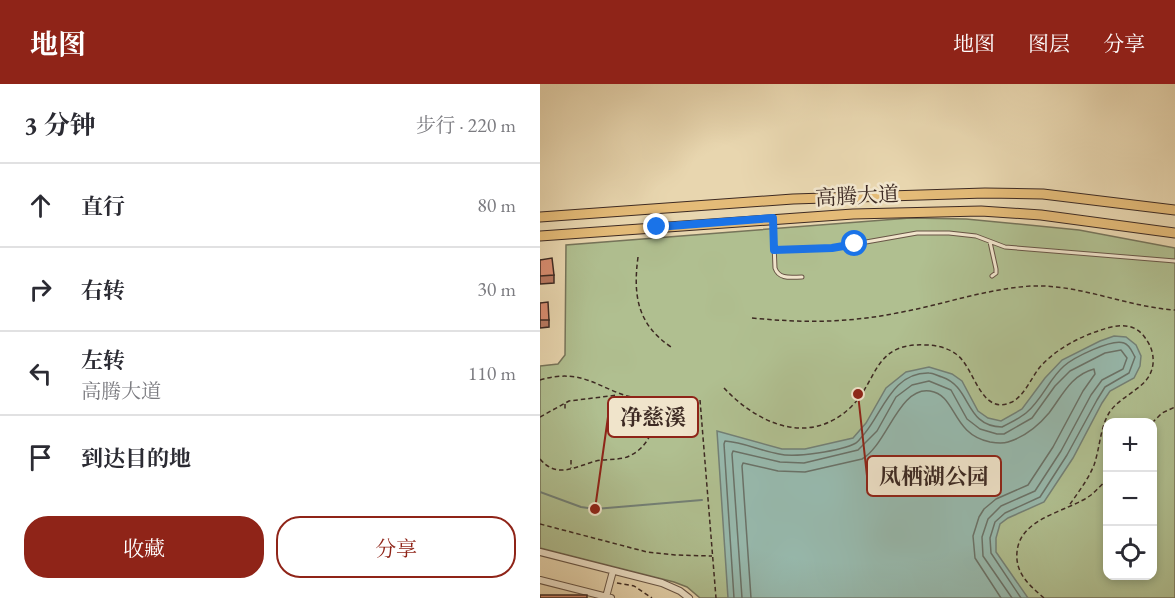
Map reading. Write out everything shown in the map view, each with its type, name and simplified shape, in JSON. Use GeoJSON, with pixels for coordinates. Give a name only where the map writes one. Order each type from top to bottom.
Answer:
{"type":"FeatureCollection","features":[{"type":"Feature","properties":{"kind":"main road","name":"高腾大道"},"geometry":{"type":"LineString","coordinates":[[540,217],[793,199],[985,193],[1043,194],[1175,210]]}},
{"type":"Feature","properties":{"kind":"main road","name":"高腾大道"},"geometry":{"type":"LineString","coordinates":[[540,236],[773,218],[865,213],[981,211],[1041,215],[1175,233]]}},
{"type":"Feature","properties":{"kind":"street"},"geometry":{"type":"LineString","coordinates":[[540,552],[662,583],[689,598]]}},
{"type":"Feature","properties":{"kind":"street"},"geometry":{"type":"LineString","coordinates":[[540,580],[608,597],[613,571]]}},
{"type":"Feature","properties":{"kind":"lane"},"geometry":{"type":"LineString","coordinates":[[773,218],[777,273],[782,277],[802,277]]}},
{"type":"Feature","properties":{"kind":"lane"},"geometry":{"type":"LineString","coordinates":[[774,250],[832,248],[932,232],[976,236],[1005,247],[1175,261]]}},
{"type":"Feature","properties":{"kind":"lane"},"geometry":{"type":"LineString","coordinates":[[990,242],[996,269],[996,273],[992,276]]}},
{"type":"Feature","properties":{"kind":"path"},"geometry":{"type":"LineString","coordinates":[[638,257],[635,286],[639,306],[652,329],[670,347]]}},
{"type":"Feature","properties":{"kind":"path"},"geometry":{"type":"LineString","coordinates":[[752,318],[798,322],[871,318],[987,291],[1035,286],[1077,291],[1138,305],[1175,310]]}},
{"type":"Feature","properties":{"kind":"path"},"geometry":{"type":"LineString","coordinates":[[724,388],[738,404],[770,422],[793,428],[813,426],[831,420],[851,406],[882,359],[903,348],[927,345],[944,348],[956,354],[972,373],[982,395],[988,401],[1005,404],[1018,397],[1041,366],[1062,347],[1102,329],[1120,325],[1130,326],[1140,332],[1152,349],[1152,370],[1148,379],[1124,397],[1109,413],[1094,465],[1068,507]]}},
{"type":"Feature","properties":{"kind":"path"},"geometry":{"type":"LineString","coordinates":[[540,380],[566,376],[584,378],[621,394],[642,399]]}},
{"type":"Feature","properties":{"kind":"path"},"geometry":{"type":"LineString","coordinates":[[540,417],[565,403],[584,398],[621,394]]}},
{"type":"Feature","properties":{"kind":"path"},"geometry":{"type":"LineString","coordinates":[[700,400],[716,598]]}},
{"type":"Feature","properties":{"kind":"path"},"geometry":{"type":"LineString","coordinates":[[540,459],[553,470],[571,469],[597,461],[623,458],[639,450],[645,444],[656,417],[655,402]]}},
{"type":"Feature","properties":{"kind":"path"},"geometry":{"type":"LineString","coordinates":[[565,403],[565,411]]}},
{"type":"Feature","properties":{"kind":"path"},"geometry":{"type":"LineString","coordinates":[[1157,418],[1175,406]]}},
{"type":"Feature","properties":{"kind":"path"},"geometry":{"type":"LineString","coordinates":[[571,460],[571,469]]}},
{"type":"Feature","properties":{"kind":"path"},"geometry":{"type":"LineString","coordinates":[[1044,598],[1021,575],[1018,568],[1017,547],[1022,537],[1029,528],[1090,496],[1103,483]]}},
{"type":"Feature","properties":{"kind":"path"},"geometry":{"type":"LineString","coordinates":[[540,524],[654,553],[712,556]]}},
{"type":"Feature","properties":{"kind":"path"},"geometry":{"type":"LineString","coordinates":[[610,582],[634,586],[652,598]]}},
{"type":"Feature","properties":{"kind":"green space"},"geometry":{"type":"Polygon","coordinates":[[[910,218],[966,219],[1079,230],[1175,248],[1175,598],[700,598],[687,587],[674,582],[540,548],[540,366],[558,364],[565,355],[566,245],[910,218]]]}},
{"type":"Feature","properties":{"kind":"water"},"geometry":{"type":"Polygon","coordinates":[[[1114,336],[1126,337],[1136,345],[1141,356],[1140,366],[1134,378],[1110,391],[1073,458],[1044,502],[1000,524],[996,538],[996,552],[1028,598],[728,598],[717,431],[782,449],[805,449],[853,438],[866,423],[886,388],[906,372],[929,367],[952,374],[962,381],[978,411],[988,418],[1001,421],[1022,409],[1062,360],[1114,336]]]}},
{"type":"Feature","properties":{"kind":"building"},"geometry":{"type":"Polygon","coordinates":[[[552,258],[554,275],[540,276],[540,260],[552,258]]]}},
{"type":"Feature","properties":{"kind":"building"},"geometry":{"type":"Polygon","coordinates":[[[548,302],[549,320],[540,320],[540,303],[548,302]]]}},
{"type":"Feature","properties":{"kind":"building"},"geometry":{"type":"Polygon","coordinates":[[[540,595],[587,595],[587,598],[540,598],[540,595]]]}},
{"type":"Feature","properties":{"kind":"waterway"},"geometry":{"type":"LineString","coordinates":[[540,492],[581,507],[595,509],[702,500]]}},
{"type":"Feature","properties":{"kind":"place","name":"凤栖湖公园"},"geometry":{"type":"Point","coordinates":[858,394]}},
{"type":"Feature","properties":{"kind":"place","name":"净慈溪"},"geometry":{"type":"Point","coordinates":[595,509]}},
{"type":"Feature","properties":{"kind":"route"},"geometry":{"type":"LineString","coordinates":[[657,227],[773,218],[774,250],[832,248],[855,244]]}}]}
